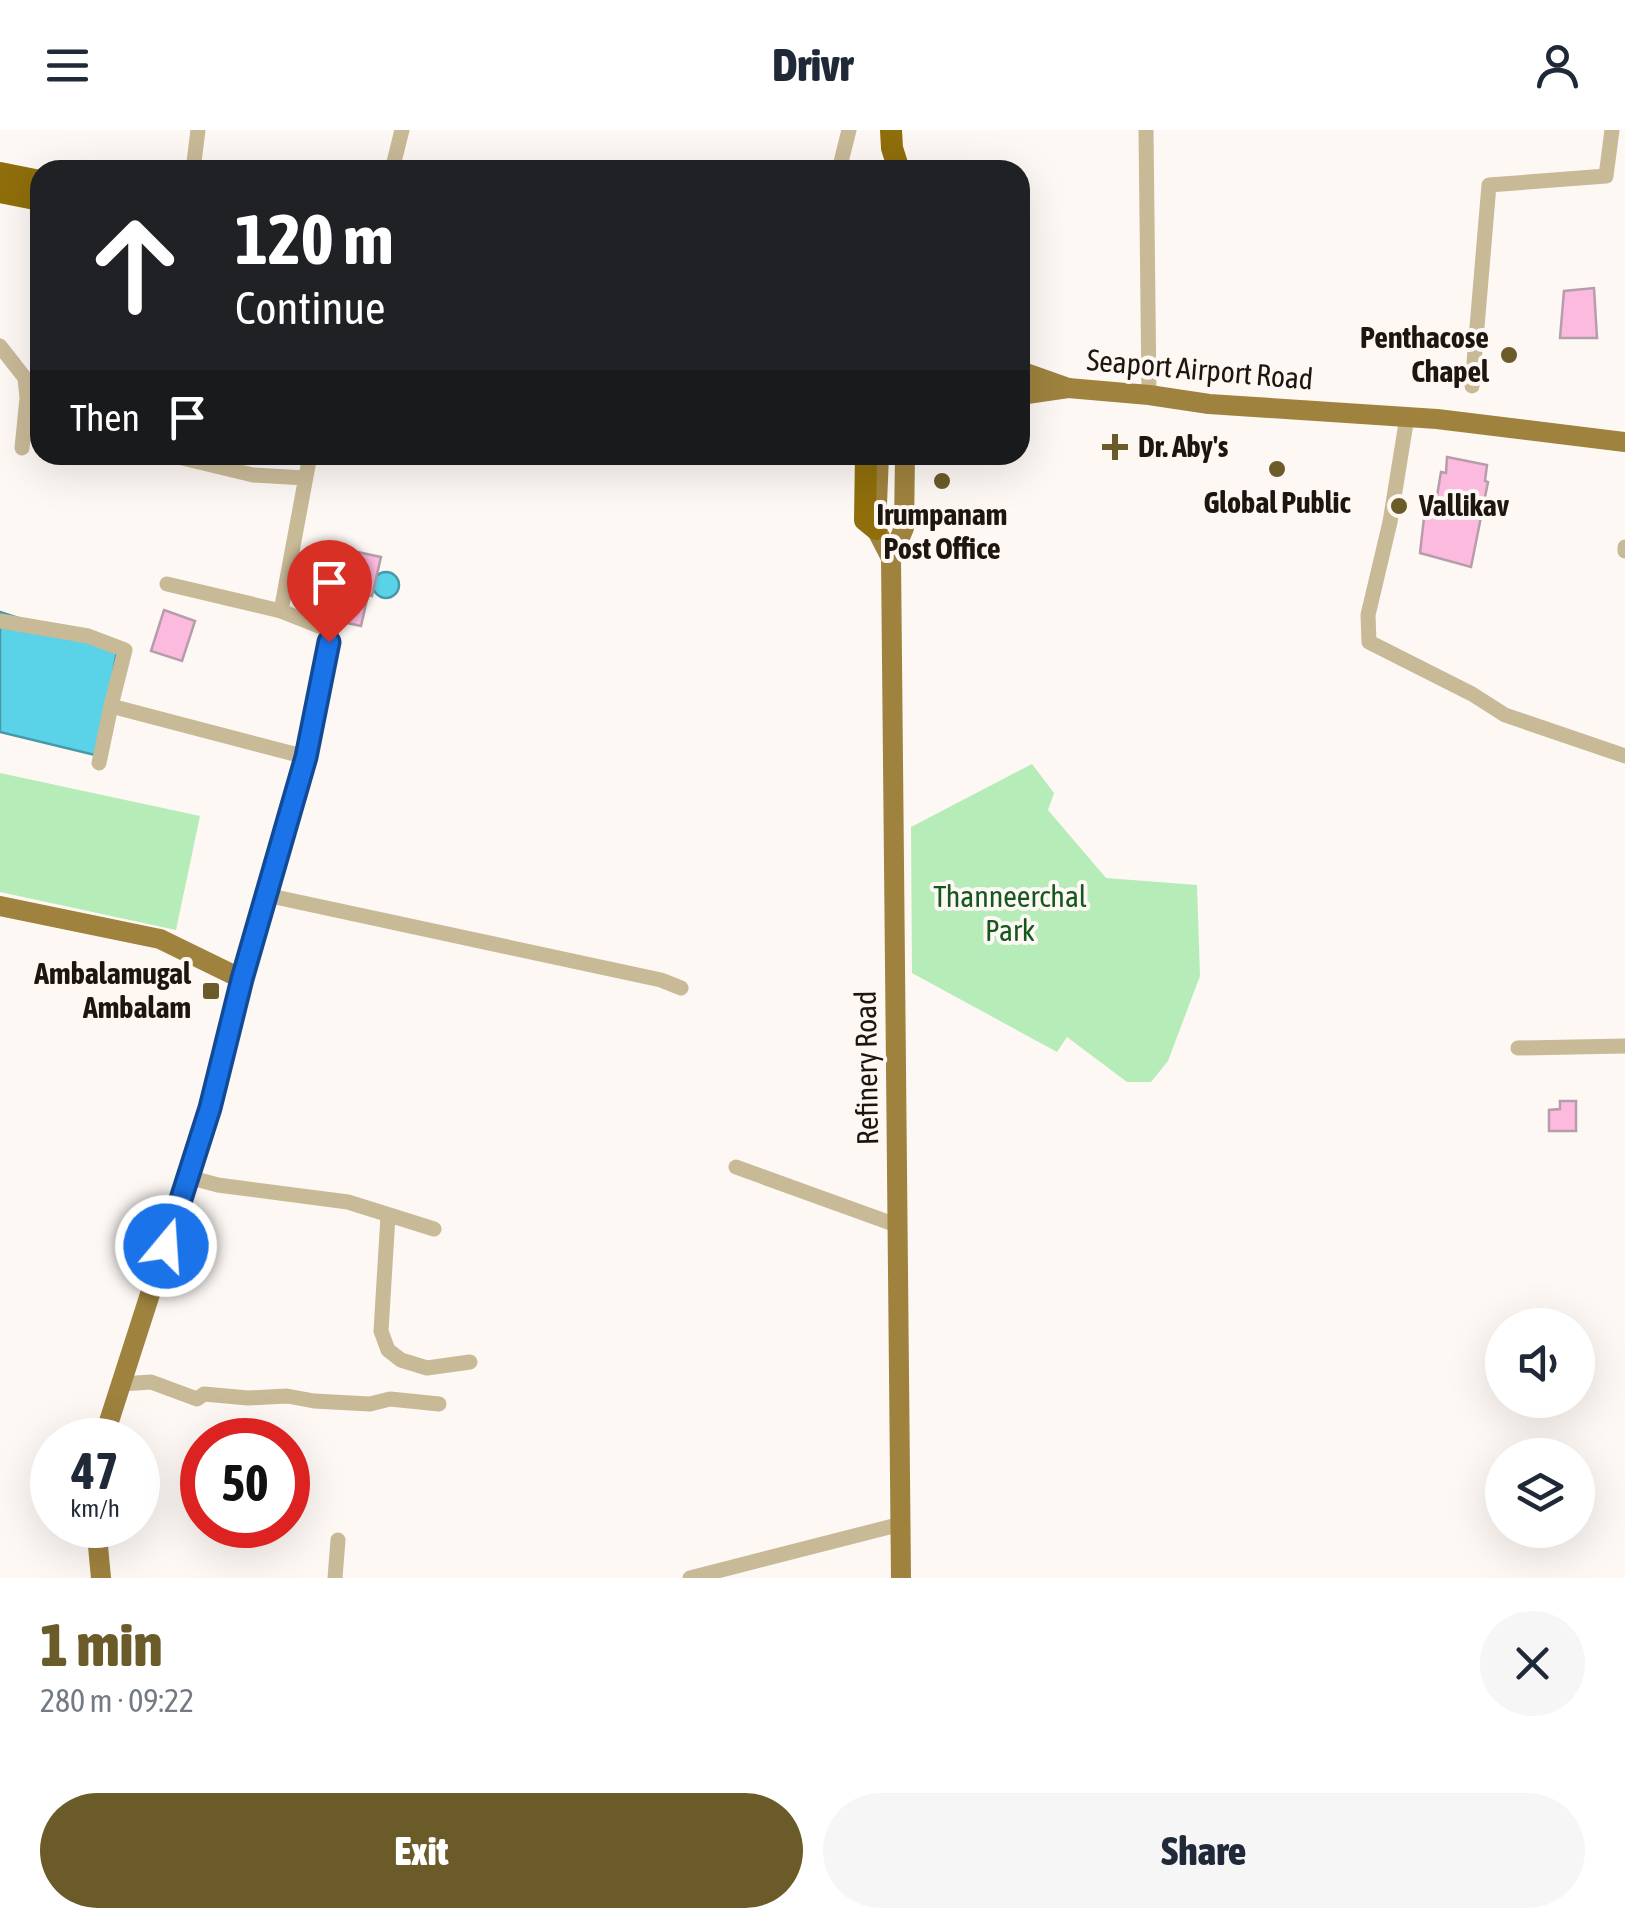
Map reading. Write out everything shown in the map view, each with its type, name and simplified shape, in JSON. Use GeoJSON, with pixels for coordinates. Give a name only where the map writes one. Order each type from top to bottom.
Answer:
{"type":"FeatureCollection","features":[{"type":"Feature","properties":{"kind":"highway"},"geometry":{"type":"LineString","coordinates":[[0,173],[30,179]]}},
{"type":"Feature","properties":{"kind":"highway"},"geometry":{"type":"LineString","coordinates":[[0,192],[30,198]]}},
{"type":"Feature","properties":{"kind":"highway"},"geometry":{"type":"LineString","coordinates":[[866,465],[865,520],[876,530]]}},
{"type":"Feature","properties":{"kind":"main road","name":"Seaport Airport Road"},"geometry":{"type":"LineString","coordinates":[[1030,375],[1068,388],[1149,394],[1209,404],[1406,417],[1625,442]]}},
{"type":"Feature","properties":{"kind":"main road","name":"Seaport Airport Road"},"geometry":{"type":"LineString","coordinates":[[1030,396],[1068,388]]}},
{"type":"Feature","properties":{"kind":"main road"},"geometry":{"type":"LineString","coordinates":[[876,530],[879,465]]}},
{"type":"Feature","properties":{"kind":"main road","name":"Refinery Road"},"geometry":{"type":"LineString","coordinates":[[901,1578],[891,558],[904,528],[905,465]]}},
{"type":"Feature","properties":{"kind":"main road","name":"Refinery Road"},"geometry":{"type":"LineString","coordinates":[[876,530],[891,558]]}},
{"type":"Feature","properties":{"kind":"main road"},"geometry":{"type":"LineString","coordinates":[[0,906],[160,940],[242,979],[210,1108],[110,1418]]}},
{"type":"Feature","properties":{"kind":"main road"},"geometry":{"type":"LineString","coordinates":[[98,1548],[101,1578]]}},
{"type":"Feature","properties":{"kind":"street"},"geometry":{"type":"LineString","coordinates":[[194,160],[198,130]]}},
{"type":"Feature","properties":{"kind":"street"},"geometry":{"type":"LineString","coordinates":[[394,160],[402,130]]}},
{"type":"Feature","properties":{"kind":"street"},"geometry":{"type":"LineString","coordinates":[[842,160],[849,130]]}},
{"type":"Feature","properties":{"kind":"street"},"geometry":{"type":"LineString","coordinates":[[1146,130],[1149,394]]}},
{"type":"Feature","properties":{"kind":"street"},"geometry":{"type":"LineString","coordinates":[[1472,386],[1489,185],[1606,176],[1612,130]]}},
{"type":"Feature","properties":{"kind":"street"},"geometry":{"type":"LineString","coordinates":[[0,346],[25,378],[28,398],[22,448]]}},
{"type":"Feature","properties":{"kind":"street"},"geometry":{"type":"LineString","coordinates":[[1406,417],[1390,522],[1368,616],[1370,642],[1472,694],[1505,716],[1625,756]]}},
{"type":"Feature","properties":{"kind":"street"},"geometry":{"type":"LineString","coordinates":[[212,465],[253,475],[305,478]]}},
{"type":"Feature","properties":{"kind":"street"},"geometry":{"type":"LineString","coordinates":[[282,611],[308,465]]}},
{"type":"Feature","properties":{"kind":"street"},"geometry":{"type":"LineString","coordinates":[[167,584],[282,611],[324,628],[329,642],[306,757],[242,979]]}},
{"type":"Feature","properties":{"kind":"street"},"geometry":{"type":"LineString","coordinates":[[0,621],[88,636],[125,650],[100,763]]}},
{"type":"Feature","properties":{"kind":"street"},"geometry":{"type":"LineString","coordinates":[[111,706],[306,757]]}},
{"type":"Feature","properties":{"kind":"street"},"geometry":{"type":"LineString","coordinates":[[266,895],[661,980],[681,988]]}},
{"type":"Feature","properties":{"kind":"street"},"geometry":{"type":"LineString","coordinates":[[1518,1048],[1625,1046]]}},
{"type":"Feature","properties":{"kind":"street"},"geometry":{"type":"LineString","coordinates":[[736,1167],[899,1226]]}},
{"type":"Feature","properties":{"kind":"street"},"geometry":{"type":"LineString","coordinates":[[188,1176],[218,1185],[348,1202],[434,1229]]}},
{"type":"Feature","properties":{"kind":"street"},"geometry":{"type":"LineString","coordinates":[[388,1216],[381,1331],[388,1350],[401,1360],[427,1368],[470,1362]]}},
{"type":"Feature","properties":{"kind":"street"},"geometry":{"type":"LineString","coordinates":[[121,1384],[151,1382],[197,1399],[204,1394],[439,1404]]}},
{"type":"Feature","properties":{"kind":"street"},"geometry":{"type":"LineString","coordinates":[[690,1578],[901,1524]]}},
{"type":"Feature","properties":{"kind":"street"},"geometry":{"type":"LineString","coordinates":[[335,1578],[338,1540]]}},
{"type":"Feature","properties":{"kind":"green space","name":"Thanneerchal Park"},"geometry":{"type":"Polygon","coordinates":[[[1032,764],[1054,793],[1048,810],[1106,878],[1197,885],[1200,976],[1168,1061],[1151,1082],[1127,1082],[1067,1037],[1057,1052],[912,973],[911,827],[1032,764]]]}},
{"type":"Feature","properties":{"kind":"green space"},"geometry":{"type":"Polygon","coordinates":[[[0,773],[200,816],[176,930],[0,892],[0,773]]]}},
{"type":"Feature","properties":{"kind":"water"},"geometry":{"type":"Polygon","coordinates":[[[386,572],[395,576],[399,585],[395,594],[386,598],[377,594],[373,585],[377,576],[386,572]]]}},
{"type":"Feature","properties":{"kind":"water"},"geometry":{"type":"Polygon","coordinates":[[[0,612],[117,650],[99,756],[0,732],[0,612]]]}},
{"type":"Feature","properties":{"kind":"building"},"geometry":{"type":"Polygon","coordinates":[[[1594,288],[1597,338],[1560,338],[1564,291],[1594,288]]]}},
{"type":"Feature","properties":{"kind":"building"},"geometry":{"type":"Polygon","coordinates":[[[1447,457],[1487,465],[1488,482],[1471,567],[1420,553],[1426,500],[1436,502],[1447,457]]]}},
{"type":"Feature","properties":{"kind":"building"},"geometry":{"type":"Polygon","coordinates":[[[348,550],[381,557],[361,626],[338,621],[348,550]]]}},
{"type":"Feature","properties":{"kind":"building"},"geometry":{"type":"Polygon","coordinates":[[[164,610],[195,621],[182,661],[151,651],[164,610]]]}},
{"type":"Feature","properties":{"kind":"building"},"geometry":{"type":"Polygon","coordinates":[[[1560,1101],[1576,1101],[1576,1131],[1549,1131],[1549,1110],[1560,1109],[1560,1101]]]}},
{"type":"Feature","properties":{"kind":"place","name":"Penthacose Chapel"},"geometry":{"type":"Point","coordinates":[1509,355]}},
{"type":"Feature","properties":{"kind":"place","name":"Dr. Aby's"},"geometry":{"type":"Point","coordinates":[1115,447]}},
{"type":"Feature","properties":{"kind":"place","name":"Global Public"},"geometry":{"type":"Point","coordinates":[1277,469]}},
{"type":"Feature","properties":{"kind":"place","name":"Irumpanam Post Office"},"geometry":{"type":"Point","coordinates":[942,481]}},
{"type":"Feature","properties":{"kind":"place","name":"Vallikav"},"geometry":{"type":"Point","coordinates":[1399,506]}},
{"type":"Feature","properties":{"kind":"place","name":"Ambalamugal Ambalam"},"geometry":{"type":"Point","coordinates":[211,991]}},
{"type":"Feature","properties":{"kind":"route"},"geometry":{"type":"LineString","coordinates":[[166,1246],[210,1108],[242,979],[306,757],[329,642]]}}]}
